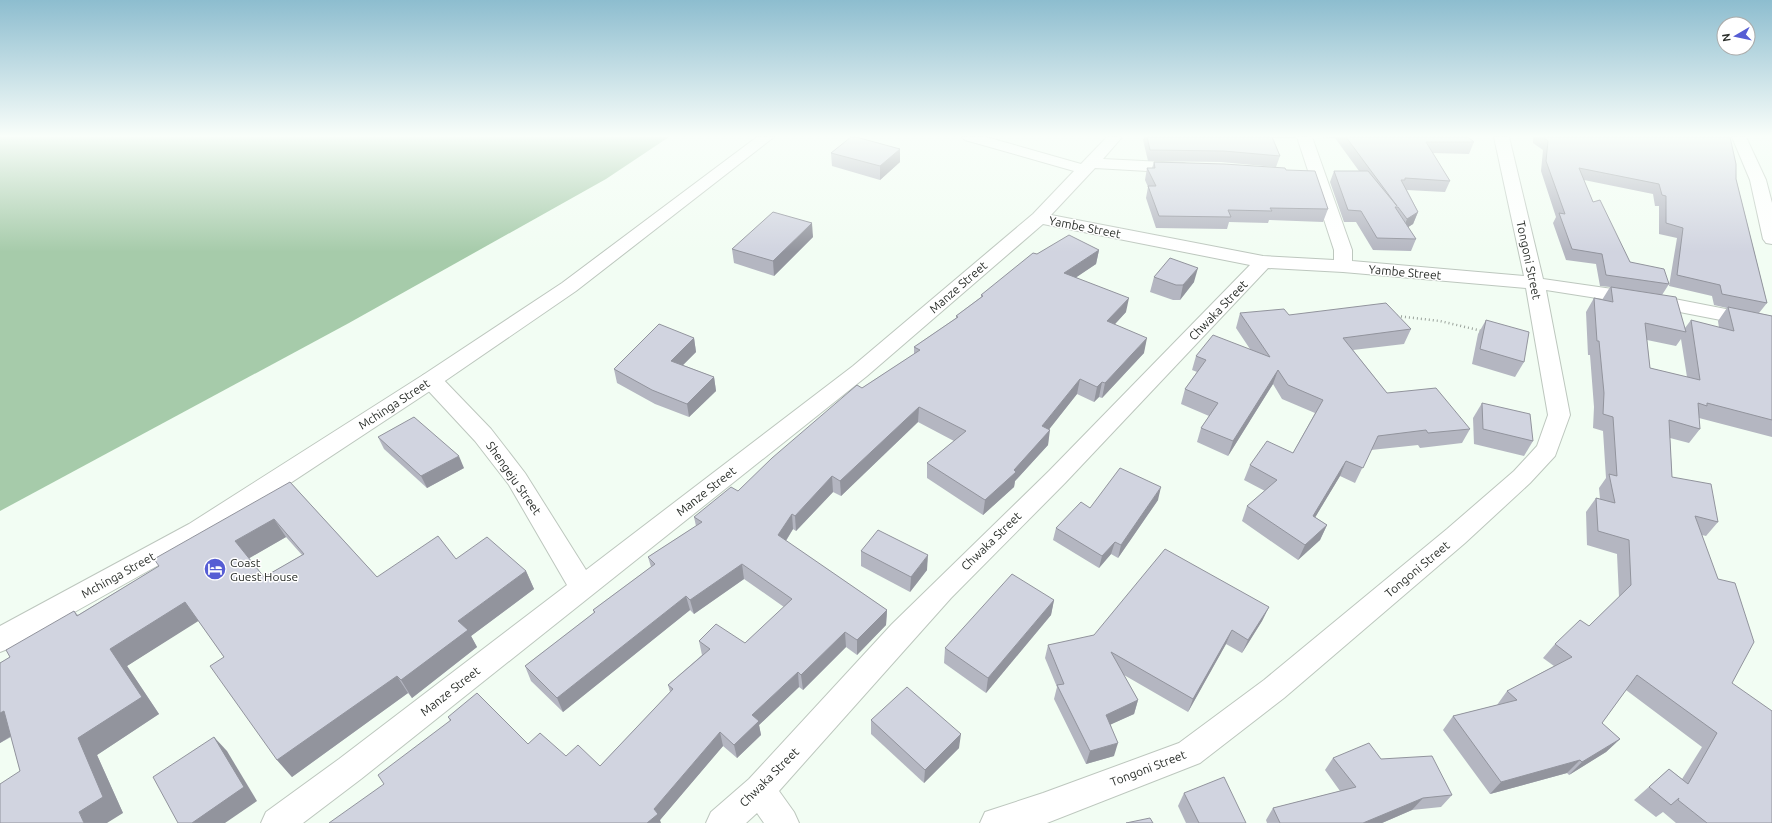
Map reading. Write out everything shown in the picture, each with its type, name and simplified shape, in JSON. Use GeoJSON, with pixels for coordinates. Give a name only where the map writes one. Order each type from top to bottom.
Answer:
{"type":"FeatureCollection","features":[{"type":"Feature","properties":{"kind":"street","name":"Mchinga Street"},"geometry":{"type":"LineString","coordinates":[[0,640],[198,530],[431,380],[569,287],[716,175]]}},
{"type":"Feature","properties":{"kind":"street","name":"Manze Street"},"geometry":{"type":"LineString","coordinates":[[277,823],[350,769],[860,371],[1038,218],[1077,175]]}},
{"type":"Feature","properties":{"kind":"street"},"geometry":{"type":"LineString","coordinates":[[1311,175],[1343,250],[1343,266]]}},
{"type":"Feature","properties":{"kind":"street","name":"Tongoni Street"},"geometry":{"type":"LineString","coordinates":[[996,823],[1042,809],[1189,753],[1274,689],[1451,541],[1522,477],[1548,450],[1559,415],[1535,283],[1511,175]]}},
{"type":"Feature","properties":{"kind":"street"},"geometry":{"type":"LineString","coordinates":[[1756,175],[1771,230]]}},
{"type":"Feature","properties":{"kind":"street","name":"Yambe Street"},"geometry":{"type":"LineString","coordinates":[[1038,218],[1190,249],[1263,262],[1343,266],[1535,283],[1654,301],[1772,324]]}},
{"type":"Feature","properties":{"kind":"street","name":"Chwaka Street"},"geometry":{"type":"LineString","coordinates":[[722,823],[760,790],[902,632],[942,590],[1057,477],[1263,262]]}},
{"type":"Feature","properties":{"kind":"street","name":"Shengeju Street"},"geometry":{"type":"LineString","coordinates":[[431,380],[483,435],[517,479],[582,587]]}},
{"type":"Feature","properties":{"kind":"street"},"geometry":{"type":"LineString","coordinates":[[760,790],[783,823]]}},
{"type":"Feature","properties":{"kind":"path"},"geometry":{"type":"LineString","coordinates":[[1396,316],[1440,321],[1488,333]]}},
{"type":"Feature","properties":{"kind":"shaded area"},"geometry":{"type":"Polygon","coordinates":[[[0,175],[611,175],[349,323],[0,511],[0,175]]]}},
{"type":"Feature","properties":{"kind":"building"},"geometry":{"type":"Polygon","coordinates":[[[1151,175],[1317,175],[1328,209],[1270,208],[1272,211],[1228,210],[1231,217],[1159,216],[1148,186],[1156,186],[1151,175]]]}},
{"type":"Feature","properties":{"kind":"building"},"geometry":{"type":"Polygon","coordinates":[[[1336,175],[1372,175],[1397,206],[1374,175],[1447,175],[1450,181],[1405,178],[1405,180],[1401,180],[1418,212],[1407,219],[1398,207],[1395,207],[1416,239],[1377,238],[1361,211],[1348,210],[1336,175]]]}},
{"type":"Feature","properties":{"kind":"building"},"geometry":{"type":"Polygon","coordinates":[[[1551,175],[1582,175],[1593,202],[1600,200],[1630,262],[1664,269],[1669,284],[1606,275],[1602,254],[1572,249],[1559,213],[1565,214],[1551,175]]]}},
{"type":"Feature","properties":{"kind":"building"},"geometry":{"type":"Polygon","coordinates":[[[1616,175],[1736,175],[1767,303],[1722,294],[1720,285],[1677,275],[1683,228],[1666,223],[1666,196],[1662,195],[1659,184],[1616,175]]]}},
{"type":"Feature","properties":{"kind":"building"},"geometry":{"type":"Polygon","coordinates":[[[773,212],[812,223],[773,261],[732,249],[773,212]]]}},
{"type":"Feature","properties":{"kind":"building"},"geometry":{"type":"Polygon","coordinates":[[[1069,235],[1099,250],[1064,273],[1129,298],[1107,321],[1147,338],[1105,383],[1102,382],[1097,387],[1080,379],[1042,426],[1050,430],[1014,470],[1016,472],[985,500],[927,463],[966,431],[919,407],[840,481],[832,476],[795,516],[792,514],[778,535],[887,610],[857,640],[845,632],[801,675],[798,672],[752,715],[759,721],[734,745],[720,732],[654,809],[658,814],[647,823],[329,823],[384,784],[378,775],[451,720],[448,717],[477,693],[528,744],[540,733],[566,756],[578,745],[600,766],[673,689],[668,685],[710,649],[699,641],[716,624],[745,643],[792,599],[742,564],[690,600],[686,596],[557,698],[525,666],[595,612],[593,610],[655,564],[648,557],[702,522],[694,517],[731,487],[738,491],[772,458],[857,385],[862,388],[920,350],[914,347],[958,317],[956,316],[983,296],[981,295],[1033,253],[1037,254],[1069,235]]]}},
{"type":"Feature","properties":{"kind":"building"},"geometry":{"type":"Polygon","coordinates":[[[1170,258],[1198,268],[1183,285],[1176,285],[1154,277],[1170,258]]]}},
{"type":"Feature","properties":{"kind":"building"},"geometry":{"type":"Polygon","coordinates":[[[1611,287],[1676,297],[1686,332],[1645,323],[1650,368],[1700,380],[1691,320],[1734,331],[1728,307],[1772,316],[1772,420],[1707,403],[1707,406],[1698,403],[1700,429],[1669,420],[1672,477],[1711,484],[1718,522],[1695,516],[1718,579],[1735,583],[1754,642],[1732,683],[1772,711],[1772,823],[1707,823],[1678,800],[1679,798],[1671,805],[1649,787],[1669,769],[1688,784],[1717,733],[1637,675],[1602,723],[1620,739],[1582,762],[1580,760],[1501,782],[1453,716],[1517,700],[1507,691],[1572,657],[1555,644],[1580,620],[1589,626],[1631,585],[1629,540],[1598,531],[1596,498],[1615,503],[1609,474],[1617,476],[1613,417],[1603,414],[1604,393],[1599,341],[1597,341],[1594,298],[1613,302],[1611,287]]]}},
{"type":"Feature","properties":{"kind":"building"},"geometry":{"type":"Polygon","coordinates":[[[1386,303],[1411,329],[1343,338],[1387,393],[1436,388],[1470,429],[1428,433],[1426,430],[1378,436],[1363,468],[1346,461],[1313,516],[1327,525],[1305,545],[1247,506],[1277,480],[1250,465],[1267,441],[1293,453],[1323,400],[1288,385],[1278,370],[1233,441],[1201,428],[1218,403],[1185,389],[1206,360],[1196,356],[1213,335],[1270,357],[1240,313],[1284,309],[1289,315],[1386,303]]]}},
{"type":"Feature","properties":{"kind":"building"},"geometry":{"type":"Polygon","coordinates":[[[1486,320],[1529,332],[1524,362],[1480,349],[1486,320]]]}},
{"type":"Feature","properties":{"kind":"building"},"geometry":{"type":"Polygon","coordinates":[[[659,324],[694,338],[671,361],[714,377],[687,404],[652,390],[614,369],[659,324]]]}},
{"type":"Feature","properties":{"kind":"building"},"geometry":{"type":"Polygon","coordinates":[[[1482,403],[1530,414],[1533,441],[1483,429],[1482,403]]]}},
{"type":"Feature","properties":{"kind":"building"},"geometry":{"type":"Polygon","coordinates":[[[414,417],[459,456],[421,476],[378,437],[414,417]]]}},
{"type":"Feature","properties":{"kind":"building"},"geometry":{"type":"Polygon","coordinates":[[[1120,468],[1161,487],[1121,545],[1115,542],[1102,556],[1056,528],[1081,502],[1090,508],[1120,468]]]}},
{"type":"Feature","properties":{"kind":"building"},"geometry":{"type":"Polygon","coordinates":[[[290,482],[377,577],[438,536],[456,559],[487,537],[526,571],[458,621],[468,630],[401,680],[397,676],[277,760],[210,666],[224,657],[185,602],[110,649],[142,697],[78,738],[103,797],[79,812],[84,823],[0,823],[0,784],[20,771],[4,711],[0,713],[0,663],[10,657],[6,650],[74,611],[77,616],[159,566],[154,559],[290,482]],[[274,519],[235,541],[264,577],[304,554],[274,519]]]}},
{"type":"Feature","properties":{"kind":"building"},"geometry":{"type":"Polygon","coordinates":[[[878,530],[928,555],[911,577],[861,551],[878,530]]]}},
{"type":"Feature","properties":{"kind":"building"},"geometry":{"type":"Polygon","coordinates":[[[1165,549],[1269,607],[1248,640],[1232,630],[1193,699],[1111,652],[1138,700],[1106,715],[1118,743],[1090,751],[1057,685],[1064,684],[1048,645],[1094,635],[1165,549]]]}},
{"type":"Feature","properties":{"kind":"building"},"geometry":{"type":"Polygon","coordinates":[[[1012,574],[1054,600],[988,678],[945,648],[1012,574]]]}},
{"type":"Feature","properties":{"kind":"building"},"geometry":{"type":"Polygon","coordinates":[[[907,687],[961,734],[925,770],[871,720],[907,687]]]}},
{"type":"Feature","properties":{"kind":"building"},"geometry":{"type":"Polygon","coordinates":[[[214,737],[244,787],[192,823],[178,823],[153,777],[214,737]]]}},
{"type":"Feature","properties":{"kind":"building"},"geometry":{"type":"Polygon","coordinates":[[[1369,743],[1381,759],[1432,756],[1452,795],[1423,798],[1363,823],[1280,823],[1273,808],[1356,787],[1333,758],[1369,743]]]}},
{"type":"Feature","properties":{"kind":"building"},"geometry":{"type":"Polygon","coordinates":[[[1224,777],[1246,823],[1199,823],[1184,793],[1224,777]]]}},
{"type":"Feature","properties":{"kind":"building"},"geometry":{"type":"Polygon","coordinates":[[[1150,818],[1153,823],[1126,823],[1150,818]]]}},
{"type":"Feature","properties":{"kind":"place","name":"Coast Guest House"},"geometry":{"type":"Point","coordinates":[215,569]}}]}
